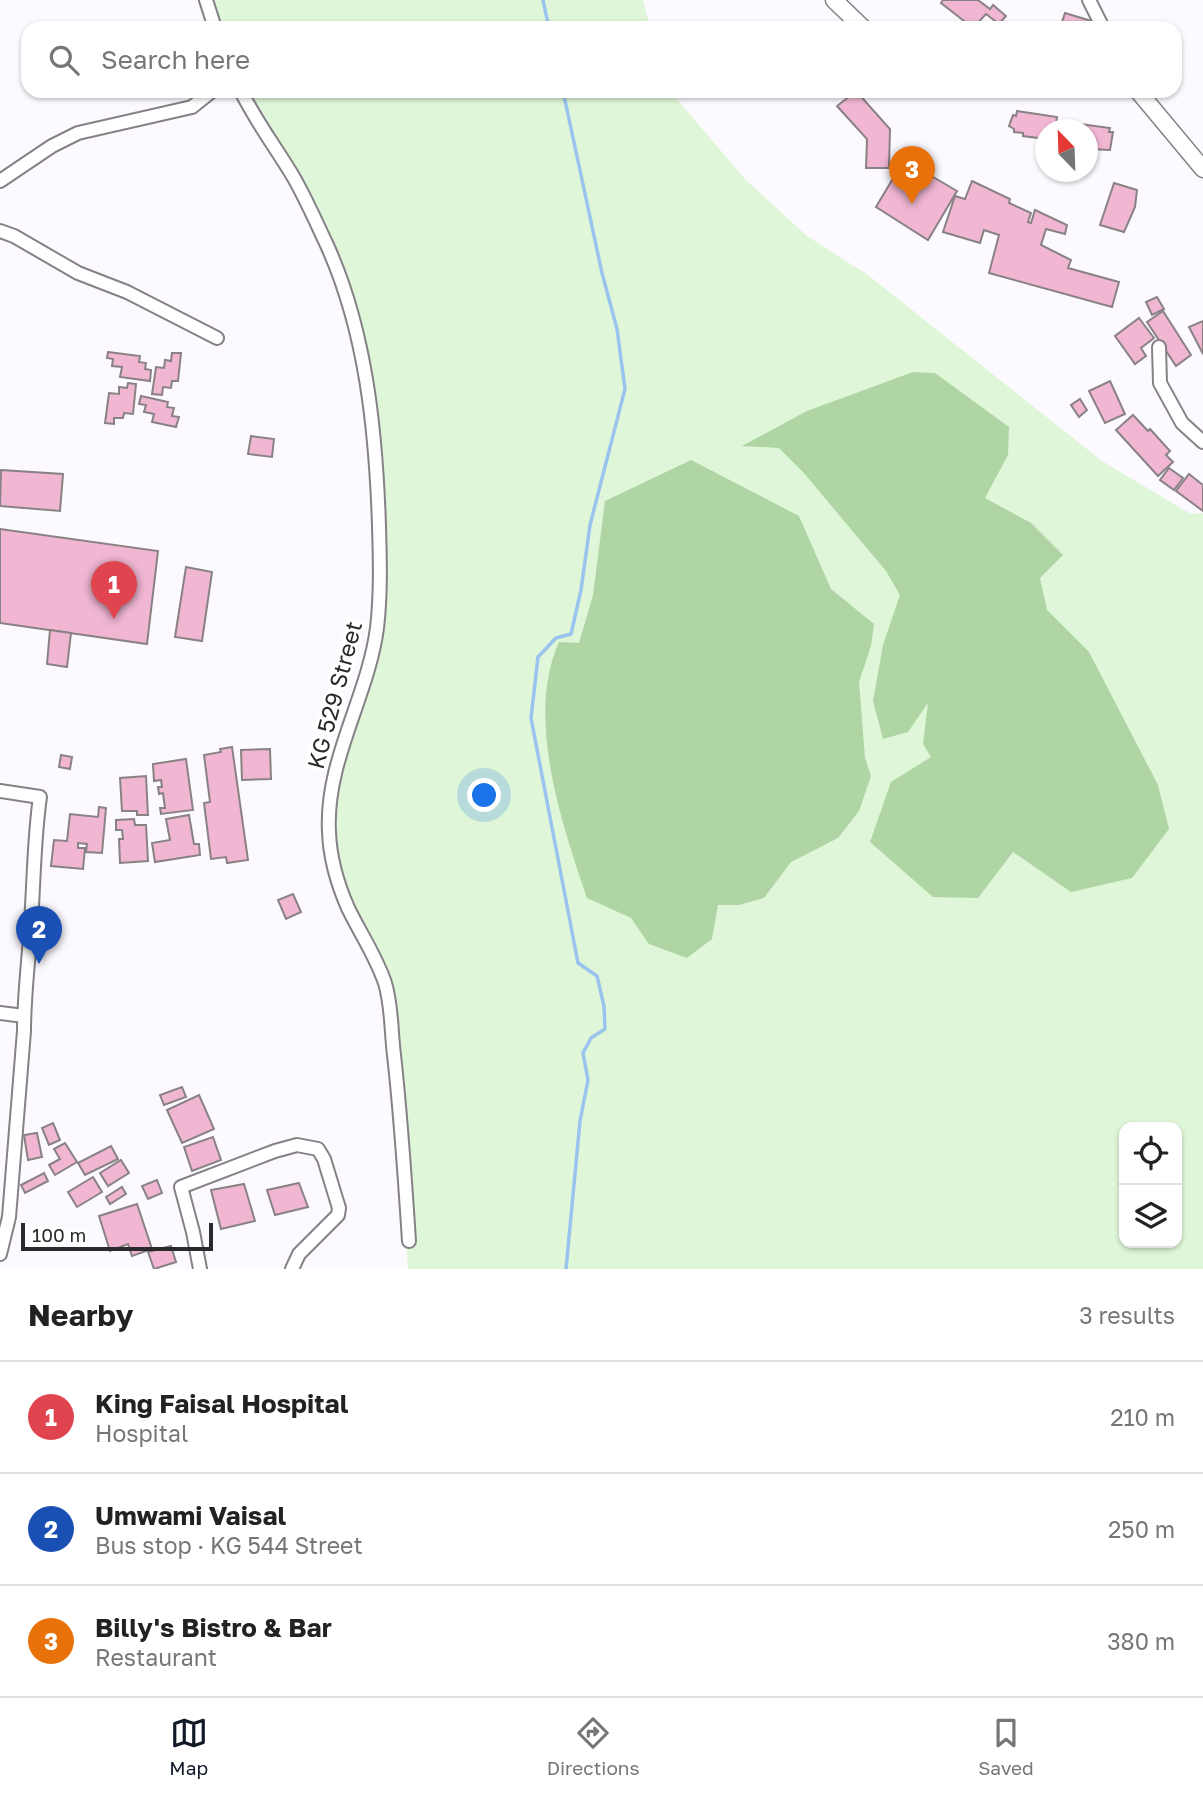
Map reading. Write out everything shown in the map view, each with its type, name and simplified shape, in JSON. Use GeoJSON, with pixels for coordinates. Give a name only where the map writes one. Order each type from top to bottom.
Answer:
{"type":"FeatureCollection","features":[{"type":"Feature","properties":{"kind":"street"},"geometry":{"type":"LineString","coordinates":[[206,0],[213,21]]}},
{"type":"Feature","properties":{"kind":"street"},"geometry":{"type":"LineString","coordinates":[[834,0],[856,21]]}},
{"type":"Feature","properties":{"kind":"street"},"geometry":{"type":"LineString","coordinates":[[1089,0],[1100,21]]}},
{"type":"Feature","properties":{"kind":"street"},"geometry":{"type":"LineString","coordinates":[[0,181],[52,146],[78,133],[192,107],[203,98]]}},
{"type":"Feature","properties":{"kind":"street","name":"KG 529 Street"},"geometry":{"type":"LineString","coordinates":[[244,98],[294,179],[327,246],[350,309],[363,367],[377,465],[381,585],[376,632],[354,716],[345,735],[330,797],[328,830],[338,885],[373,954],[385,984],[390,1007],[402,1122],[409,1241]]}},
{"type":"Feature","properties":{"kind":"street"},"geometry":{"type":"LineString","coordinates":[[1144,98],[1203,169]]}},
{"type":"Feature","properties":{"kind":"street"},"geometry":{"type":"LineString","coordinates":[[0,231],[14,236],[78,273],[127,292],[218,338]]}},
{"type":"Feature","properties":{"kind":"street"},"geometry":{"type":"LineString","coordinates":[[1159,347],[1160,383],[1182,423],[1203,442]]}},
{"type":"Feature","properties":{"kind":"street"},"geometry":{"type":"LineString","coordinates":[[0,791],[40,797],[9,1217],[0,1254]]}},
{"type":"Feature","properties":{"kind":"street"},"geometry":{"type":"LineString","coordinates":[[0,1013],[24,1016]]}},
{"type":"Feature","properties":{"kind":"street"},"geometry":{"type":"LineString","coordinates":[[200,1269],[181,1187],[275,1151],[307,1145],[318,1149],[324,1159],[339,1208],[335,1219],[299,1254],[292,1269]]}},
{"type":"Feature","properties":{"kind":"green space"},"geometry":{"type":"Polygon","coordinates":[[[206,0],[643,0],[648,21],[215,21],[206,0]]]}},
{"type":"Feature","properties":{"kind":"green space"},"geometry":{"type":"Polygon","coordinates":[[[250,98],[676,98],[746,180],[807,236],[868,275],[1102,461],[1191,514],[1203,513],[1203,1269],[408,1269],[397,1108],[381,995],[332,852],[337,776],[372,634],[381,462],[331,238],[250,98]]]}},
{"type":"Feature","properties":{"kind":"green space"},"geometry":{"type":"Polygon","coordinates":[[[913,372],[935,373],[1009,427],[1008,455],[985,498],[1031,523],[1063,555],[1040,578],[1047,610],[1089,652],[1158,785],[1169,829],[1132,878],[1071,892],[1013,852],[978,898],[933,897],[870,842],[891,782],[931,757],[923,744],[928,703],[908,732],[883,739],[873,701],[883,645],[900,595],[886,571],[803,472],[779,448],[742,446],[807,411],[913,372]]]}},
{"type":"Feature","properties":{"kind":"green space"},"geometry":{"type":"Polygon","coordinates":[[[691,460],[799,516],[831,589],[874,624],[871,646],[859,682],[865,758],[871,776],[859,811],[838,838],[791,862],[764,898],[739,905],[718,905],[712,939],[687,958],[649,944],[631,918],[587,898],[558,804],[546,736],[546,703],[549,671],[559,642],[579,643],[593,595],[605,501],[691,460]]]}},
{"type":"Feature","properties":{"kind":"building"},"geometry":{"type":"Polygon","coordinates":[[[943,0],[978,0],[990,9],[993,5],[1006,16],[1002,21],[995,21],[986,14],[980,21],[964,21],[941,3],[943,0]]]}},
{"type":"Feature","properties":{"kind":"building"},"geometry":{"type":"Polygon","coordinates":[[[1065,13],[1091,21],[1062,21],[1065,13]]]}},
{"type":"Feature","properties":{"kind":"building"},"geometry":{"type":"Polygon","coordinates":[[[847,98],[862,98],[890,129],[889,168],[866,168],[867,139],[837,106],[847,98]]]}},
{"type":"Feature","properties":{"kind":"building"},"geometry":{"type":"Polygon","coordinates":[[[1017,111],[1057,117],[1035,119],[1035,138],[1014,132],[1009,126],[1013,115],[1016,116],[1017,111]]]}},
{"type":"Feature","properties":{"kind":"building"},"geometry":{"type":"Polygon","coordinates":[[[1098,126],[1110,128],[1109,132],[1113,132],[1110,150],[1098,149],[1098,126]]]}},
{"type":"Feature","properties":{"kind":"building"},"geometry":{"type":"Polygon","coordinates":[[[904,160],[957,191],[928,240],[876,207],[904,160]]]}},
{"type":"Feature","properties":{"kind":"building"},"geometry":{"type":"Polygon","coordinates":[[[972,181],[1010,199],[1009,203],[1031,213],[1028,222],[1031,223],[1035,210],[1067,225],[1065,234],[1046,229],[1041,245],[1071,260],[1068,268],[1119,282],[1112,307],[989,273],[999,235],[984,230],[980,243],[943,232],[955,196],[965,199],[972,181]]]}},
{"type":"Feature","properties":{"kind":"building"},"geometry":{"type":"Polygon","coordinates":[[[1114,183],[1137,190],[1135,207],[1124,232],[1100,225],[1114,183]]]}},
{"type":"Feature","properties":{"kind":"building"},"geometry":{"type":"Polygon","coordinates":[[[1157,297],[1164,309],[1152,315],[1146,302],[1157,297]]]}},
{"type":"Feature","properties":{"kind":"building"},"geometry":{"type":"Polygon","coordinates":[[[1163,311],[1191,355],[1176,366],[1147,322],[1163,311]]]}},
{"type":"Feature","properties":{"kind":"building"},"geometry":{"type":"Polygon","coordinates":[[[1139,318],[1154,338],[1141,348],[1146,356],[1135,364],[1115,336],[1139,318]]]}},
{"type":"Feature","properties":{"kind":"building"},"geometry":{"type":"Polygon","coordinates":[[[1203,321],[1203,354],[1189,327],[1203,321]]]}},
{"type":"Feature","properties":{"kind":"building"},"geometry":{"type":"Polygon","coordinates":[[[108,352],[140,356],[139,362],[146,363],[145,369],[151,370],[150,381],[120,377],[122,367],[112,366],[113,359],[107,358],[108,352]]]}},
{"type":"Feature","properties":{"kind":"building"},"geometry":{"type":"Polygon","coordinates":[[[172,353],[181,353],[178,381],[172,381],[171,388],[163,387],[162,395],[152,394],[156,367],[164,368],[165,360],[171,361],[172,353]]]}},
{"type":"Feature","properties":{"kind":"building"},"geometry":{"type":"Polygon","coordinates":[[[1110,381],[1125,414],[1105,423],[1089,391],[1110,381]]]}},
{"type":"Feature","properties":{"kind":"building"},"geometry":{"type":"Polygon","coordinates":[[[128,383],[136,384],[133,414],[124,413],[123,418],[114,418],[114,424],[105,423],[109,393],[119,394],[119,387],[127,388],[128,383]]]}},
{"type":"Feature","properties":{"kind":"building"},"geometry":{"type":"Polygon","coordinates":[[[141,396],[168,402],[167,407],[174,408],[172,416],[179,417],[176,427],[152,422],[154,414],[144,412],[146,405],[139,404],[141,396]]]}},
{"type":"Feature","properties":{"kind":"building"},"geometry":{"type":"Polygon","coordinates":[[[1080,399],[1087,410],[1079,417],[1071,405],[1080,399]]]}},
{"type":"Feature","properties":{"kind":"building"},"geometry":{"type":"Polygon","coordinates":[[[1133,415],[1170,451],[1166,455],[1173,462],[1158,476],[1116,430],[1133,415]]]}},
{"type":"Feature","properties":{"kind":"building"},"geometry":{"type":"Polygon","coordinates":[[[251,436],[274,439],[272,457],[248,454],[251,436]]]}},
{"type":"Feature","properties":{"kind":"building"},"geometry":{"type":"Polygon","coordinates":[[[1169,468],[1183,478],[1174,490],[1160,480],[1169,468]]]}},
{"type":"Feature","properties":{"kind":"building"},"geometry":{"type":"Polygon","coordinates":[[[1,470],[63,474],[60,511],[0,506],[1,470]]]}},
{"type":"Feature","properties":{"kind":"building"},"geometry":{"type":"Polygon","coordinates":[[[1189,474],[1203,485],[1203,511],[1176,491],[1189,474]]]}},
{"type":"Feature","properties":{"kind":"building"},"geometry":{"type":"Polygon","coordinates":[[[0,529],[158,551],[147,644],[0,623],[0,529]]]}},
{"type":"Feature","properties":{"kind":"building"},"geometry":{"type":"Polygon","coordinates":[[[186,567],[212,572],[202,641],[175,637],[186,567]]]}},
{"type":"Feature","properties":{"kind":"building"},"geometry":{"type":"Polygon","coordinates":[[[50,630],[71,633],[67,667],[47,664],[50,630]]]}},
{"type":"Feature","properties":{"kind":"building"},"geometry":{"type":"Polygon","coordinates":[[[232,747],[248,860],[227,863],[226,857],[211,859],[204,803],[210,802],[204,755],[232,747]]]}},
{"type":"Feature","properties":{"kind":"building"},"geometry":{"type":"Polygon","coordinates":[[[270,749],[271,779],[242,780],[241,750],[270,749]]]}},
{"type":"Feature","properties":{"kind":"building"},"geometry":{"type":"Polygon","coordinates":[[[61,755],[72,757],[70,769],[59,767],[61,755]]]}},
{"type":"Feature","properties":{"kind":"building"},"geometry":{"type":"Polygon","coordinates":[[[186,759],[193,810],[161,814],[160,808],[165,808],[163,793],[159,794],[158,787],[162,787],[161,780],[154,781],[153,764],[186,759]]]}},
{"type":"Feature","properties":{"kind":"building"},"geometry":{"type":"Polygon","coordinates":[[[146,776],[148,815],[137,815],[137,811],[122,811],[120,778],[146,776]]]}},
{"type":"Feature","properties":{"kind":"building"},"geometry":{"type":"Polygon","coordinates":[[[99,807],[106,808],[102,853],[86,852],[87,844],[78,843],[78,848],[85,848],[83,869],[51,866],[54,840],[67,841],[70,814],[98,817],[99,807]]]}},
{"type":"Feature","properties":{"kind":"building"},"geometry":{"type":"Polygon","coordinates":[[[189,815],[194,844],[199,844],[200,855],[155,862],[152,843],[170,840],[166,819],[189,815]]]}},
{"type":"Feature","properties":{"kind":"building"},"geometry":{"type":"Polygon","coordinates":[[[134,819],[135,825],[146,825],[148,861],[120,863],[119,839],[123,839],[122,830],[116,830],[116,820],[134,819]]]}},
{"type":"Feature","properties":{"kind":"building"},"geometry":{"type":"Polygon","coordinates":[[[293,894],[301,912],[286,919],[278,900],[293,894]]]}},
{"type":"Feature","properties":{"kind":"building"},"geometry":{"type":"Polygon","coordinates":[[[182,1087],[186,1097],[164,1105],[160,1095],[182,1087]]]}},
{"type":"Feature","properties":{"kind":"building"},"geometry":{"type":"Polygon","coordinates":[[[199,1095],[214,1129],[182,1143],[167,1110],[199,1095]]]}},
{"type":"Feature","properties":{"kind":"building"},"geometry":{"type":"Polygon","coordinates":[[[53,1123],[60,1140],[49,1145],[42,1128],[53,1123]]]}},
{"type":"Feature","properties":{"kind":"building"},"geometry":{"type":"Polygon","coordinates":[[[37,1133],[42,1157],[28,1160],[24,1135],[37,1133]]]}},
{"type":"Feature","properties":{"kind":"building"},"geometry":{"type":"Polygon","coordinates":[[[213,1137],[221,1160],[192,1171],[184,1147],[213,1137]]]}},
{"type":"Feature","properties":{"kind":"building"},"geometry":{"type":"Polygon","coordinates":[[[65,1143],[77,1162],[55,1175],[49,1165],[60,1159],[54,1149],[65,1143]]]}},
{"type":"Feature","properties":{"kind":"building"},"geometry":{"type":"Polygon","coordinates":[[[111,1146],[118,1159],[85,1175],[78,1163],[111,1146]]]}},
{"type":"Feature","properties":{"kind":"building"},"geometry":{"type":"Polygon","coordinates":[[[121,1160],[129,1173],[108,1186],[100,1173],[121,1160]]]}},
{"type":"Feature","properties":{"kind":"building"},"geometry":{"type":"Polygon","coordinates":[[[44,1173],[48,1181],[25,1193],[21,1185],[44,1173]]]}},
{"type":"Feature","properties":{"kind":"building"},"geometry":{"type":"Polygon","coordinates":[[[93,1177],[102,1192],[77,1207],[68,1192],[93,1177]]]}},
{"type":"Feature","properties":{"kind":"building"},"geometry":{"type":"Polygon","coordinates":[[[157,1180],[162,1193],[148,1199],[142,1186],[157,1180]]]}},
{"type":"Feature","properties":{"kind":"building"},"geometry":{"type":"Polygon","coordinates":[[[299,1183],[308,1207],[275,1215],[267,1190],[299,1183]]]}},
{"type":"Feature","properties":{"kind":"building"},"geometry":{"type":"Polygon","coordinates":[[[244,1184],[255,1221],[221,1229],[211,1190],[244,1184]]]}},
{"type":"Feature","properties":{"kind":"building"},"geometry":{"type":"Polygon","coordinates":[[[122,1187],[126,1194],[110,1204],[106,1197],[122,1187]]]}},
{"type":"Feature","properties":{"kind":"building"},"geometry":{"type":"Polygon","coordinates":[[[137,1204],[152,1249],[132,1256],[128,1244],[110,1251],[99,1216],[137,1204]]]}},
{"type":"Feature","properties":{"kind":"building"},"geometry":{"type":"Polygon","coordinates":[[[171,1246],[176,1262],[154,1269],[148,1252],[171,1246]]]}},
{"type":"Feature","properties":{"kind":"waterway"},"geometry":{"type":"LineString","coordinates":[[543,0],[548,21]]}},
{"type":"Feature","properties":{"kind":"waterway"},"geometry":{"type":"LineString","coordinates":[[564,98],[602,273],[617,329],[625,389],[590,525],[581,590],[571,634],[556,638],[538,657],[531,718],[578,963],[597,976],[604,1006],[605,1029],[591,1038],[583,1053],[588,1080],[580,1121],[566,1269]]}},
{"type":"Feature","properties":{"kind":"place","name":"Billy's Bistro & Bar"},"geometry":{"type":"Point","coordinates":[912,204]}},
{"type":"Feature","properties":{"kind":"place","name":"King Faisal Hospital"},"geometry":{"type":"Point","coordinates":[114,619]}},
{"type":"Feature","properties":{"kind":"place","name":"Umwami Vaisal"},"geometry":{"type":"Point","coordinates":[39,964]}}]}
